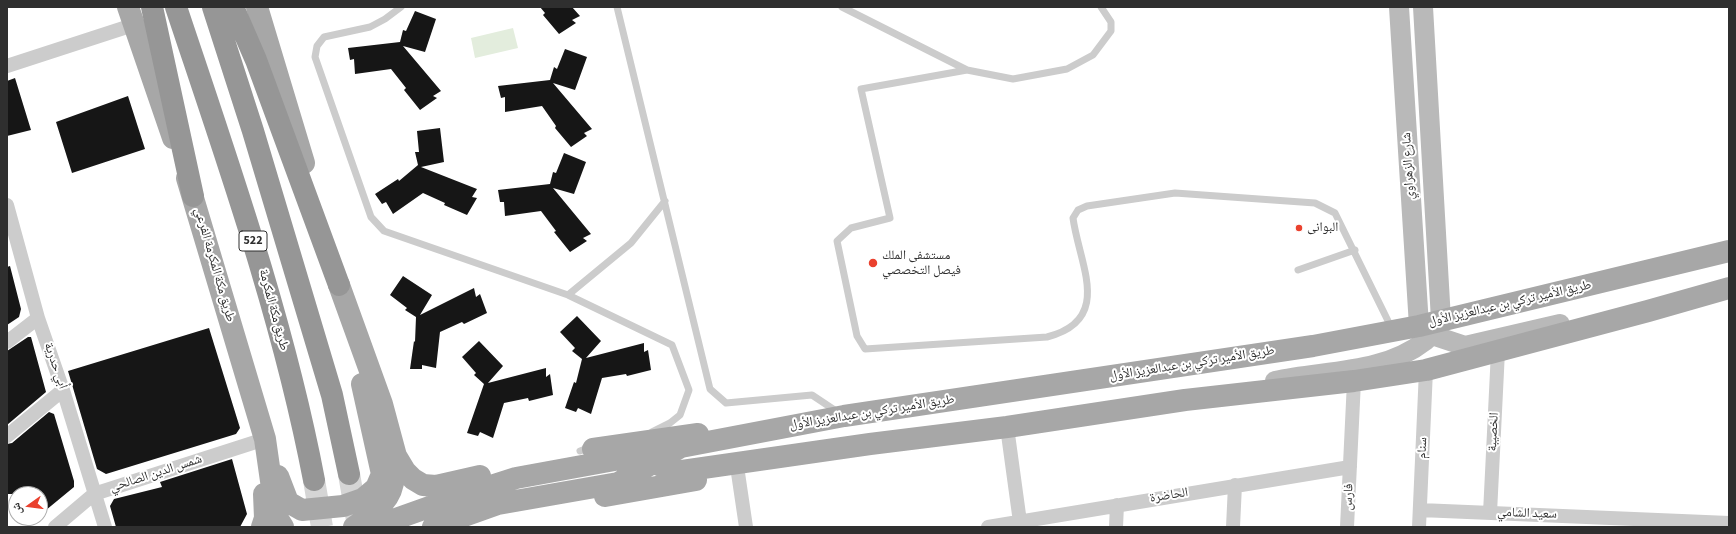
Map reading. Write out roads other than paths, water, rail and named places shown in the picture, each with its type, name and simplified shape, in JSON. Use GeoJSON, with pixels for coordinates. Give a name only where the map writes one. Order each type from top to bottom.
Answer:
{"type":"FeatureCollection","features":[{"type":"Feature","properties":{"kind":"highway"},"geometry":{"type":"LineString","coordinates":[[152,7],[194,196]]}},
{"type":"Feature","properties":{"kind":"highway","name":"طريق مكة المكرمة"},"geometry":{"type":"LineString","coordinates":[[176,7],[267,283],[302,420],[314,480]]}},
{"type":"Feature","properties":{"kind":"highway","name":"522"},"geometry":{"type":"LineString","coordinates":[[213,7],[253,131],[332,396],[349,474]]}},
{"type":"Feature","properties":{"kind":"highway"},"geometry":{"type":"LineString","coordinates":[[233,7],[256,60],[339,285]]}},
{"type":"Feature","properties":{"kind":"main road"},"geometry":{"type":"LineString","coordinates":[[257,7],[393,472],[390,494],[376,511],[354,527]]}},
{"type":"Feature","properties":{"kind":"main road","name":"طريق مكة المكرمة الفرعي"},"geometry":{"type":"LineString","coordinates":[[130,16],[194,196],[265,439],[276,516],[283,527]]}},
{"type":"Feature","properties":{"kind":"main road","name":"طريق الأمير تركي بن عبدالعزيز الأول"},"geometry":{"type":"LineString","coordinates":[[433,527],[498,504],[618,483],[681,447],[844,416],[1313,346],[1393,330],[1431,327],[1729,251]]}},
{"type":"Feature","properties":{"kind":"main road"},"geometry":{"type":"LineString","coordinates":[[265,439],[288,502],[302,510],[343,506],[363,499],[376,488],[382,474],[339,285]]}},
{"type":"Feature","properties":{"kind":"main road"},"geometry":{"type":"LineString","coordinates":[[339,285],[382,404],[396,456],[413,479],[423,485],[436,486],[580,451],[645,440],[844,416]]}},
{"type":"Feature","properties":{"kind":"main road"},"geometry":{"type":"LineString","coordinates":[[373,527],[462,494],[516,478],[620,459],[654,463],[675,472],[870,444],[1007,427],[1185,400],[1354,381],[1426,370],[1648,311],[1723,289]]}},
{"type":"Feature","properties":{"kind":"main road"},"geometry":{"type":"LineString","coordinates":[[262,527],[265,518],[265,439]]}},
{"type":"Feature","properties":{"kind":"main road"},"geometry":{"type":"LineString","coordinates":[[466,527],[518,511],[804,461],[870,444]]}},
{"type":"Feature","properties":{"kind":"street","name":"شارع الزهراوي"},"geometry":{"type":"LineString","coordinates":[[1399,7],[1431,327]]}},
{"type":"Feature","properties":{"kind":"street"},"geometry":{"type":"LineString","coordinates":[[1185,400],[1289,378],[1374,365],[1394,360],[1411,352],[1431,327],[1423,7]]}},
{"type":"Feature","properties":{"kind":"street"},"geometry":{"type":"LineString","coordinates":[[7,66],[130,16]]}},
{"type":"Feature","properties":{"kind":"street","name":"أبي حدرية"},"geometry":{"type":"LineString","coordinates":[[8,211],[38,318],[63,390],[105,527]]}},
{"type":"Feature","properties":{"kind":"street"},"geometry":{"type":"LineString","coordinates":[[1431,327],[1465,346],[1723,289]]}},
{"type":"Feature","properties":{"kind":"street"},"geometry":{"type":"LineString","coordinates":[[8,339],[38,318]]}},
{"type":"Feature","properties":{"kind":"street","name":"الخصيبة"},"geometry":{"type":"LineString","coordinates":[[1490,512],[1498,351]]}},
{"type":"Feature","properties":{"kind":"street","name":"سنام"},"geometry":{"type":"LineString","coordinates":[[1419,527],[1426,370]]}},
{"type":"Feature","properties":{"kind":"street","name":"فارس"},"geometry":{"type":"LineString","coordinates":[[1347,527],[1354,381]]}},
{"type":"Feature","properties":{"kind":"street"},"geometry":{"type":"LineString","coordinates":[[7,436],[63,390]]}},
{"type":"Feature","properties":{"kind":"street"},"geometry":{"type":"LineString","coordinates":[[1007,427],[1020,522]]}},
{"type":"Feature","properties":{"kind":"street","name":"شمس الدين الصالحي"},"geometry":{"type":"LineString","coordinates":[[55,527],[94,494],[265,439]]}},
{"type":"Feature","properties":{"kind":"street","name":"الحاضرة"},"geometry":{"type":"LineString","coordinates":[[988,527],[1350,467]]}},
{"type":"Feature","properties":{"kind":"street"},"geometry":{"type":"LineString","coordinates":[[738,473],[746,527]]}},
{"type":"Feature","properties":{"kind":"street"},"geometry":{"type":"LineString","coordinates":[[1233,527],[1235,485]]}},
{"type":"Feature","properties":{"kind":"street"},"geometry":{"type":"LineString","coordinates":[[1116,527],[1117,505]]}},
{"type":"Feature","properties":{"kind":"street","name":"سعيد الشامي"},"geometry":{"type":"LineString","coordinates":[[1420,510],[1729,522]]}},
{"type":"Feature","properties":{"kind":"lane"},"geometry":{"type":"LineString","coordinates":[[401,7],[385,19],[370,27],[324,37],[317,46],[315,57],[371,217],[384,231],[568,295],[672,345],[689,390],[680,415],[670,423],[652,432],[614,439],[580,451]]}},
{"type":"Feature","properties":{"kind":"lane"},"geometry":{"type":"LineString","coordinates":[[617,7],[710,389],[726,403],[812,395],[844,416]]}},
{"type":"Feature","properties":{"kind":"lane"},"geometry":{"type":"LineString","coordinates":[[842,7],[967,70],[1013,79],[1067,69],[1093,55],[1111,31],[1111,22],[1101,7]]}},
{"type":"Feature","properties":{"kind":"lane"},"geometry":{"type":"LineString","coordinates":[[967,70],[861,89],[890,218],[851,228],[837,241],[857,336],[865,349],[1047,337],[1060,334],[1079,321],[1088,300],[1089,286],[1073,218],[1078,210],[1087,206],[1175,193],[1315,203],[1327,207],[1335,213],[1355,250],[1393,330]]}},
{"type":"Feature","properties":{"kind":"lane"},"geometry":{"type":"LineString","coordinates":[[568,295],[631,243],[665,201]]}},
{"type":"Feature","properties":{"kind":"lane"},"geometry":{"type":"LineString","coordinates":[[1298,270],[1355,250]]}},
{"type":"Feature","properties":{"kind":"tunnel"},"geometry":{"type":"LineString","coordinates":[[349,474],[357,520]]}},
{"type":"Feature","properties":{"kind":"tunnel"},"geometry":{"type":"LineString","coordinates":[[314,480],[322,527]]}},
{"type":"Feature","properties":{"kind":"place","name":"البوانى"},"geometry":{"type":"Point","coordinates":[1299,228]}},
{"type":"Feature","properties":{"kind":"place","name":"مستشفى الملك فيصل التخصصي"},"geometry":{"type":"Point","coordinates":[873,263]}}]}
